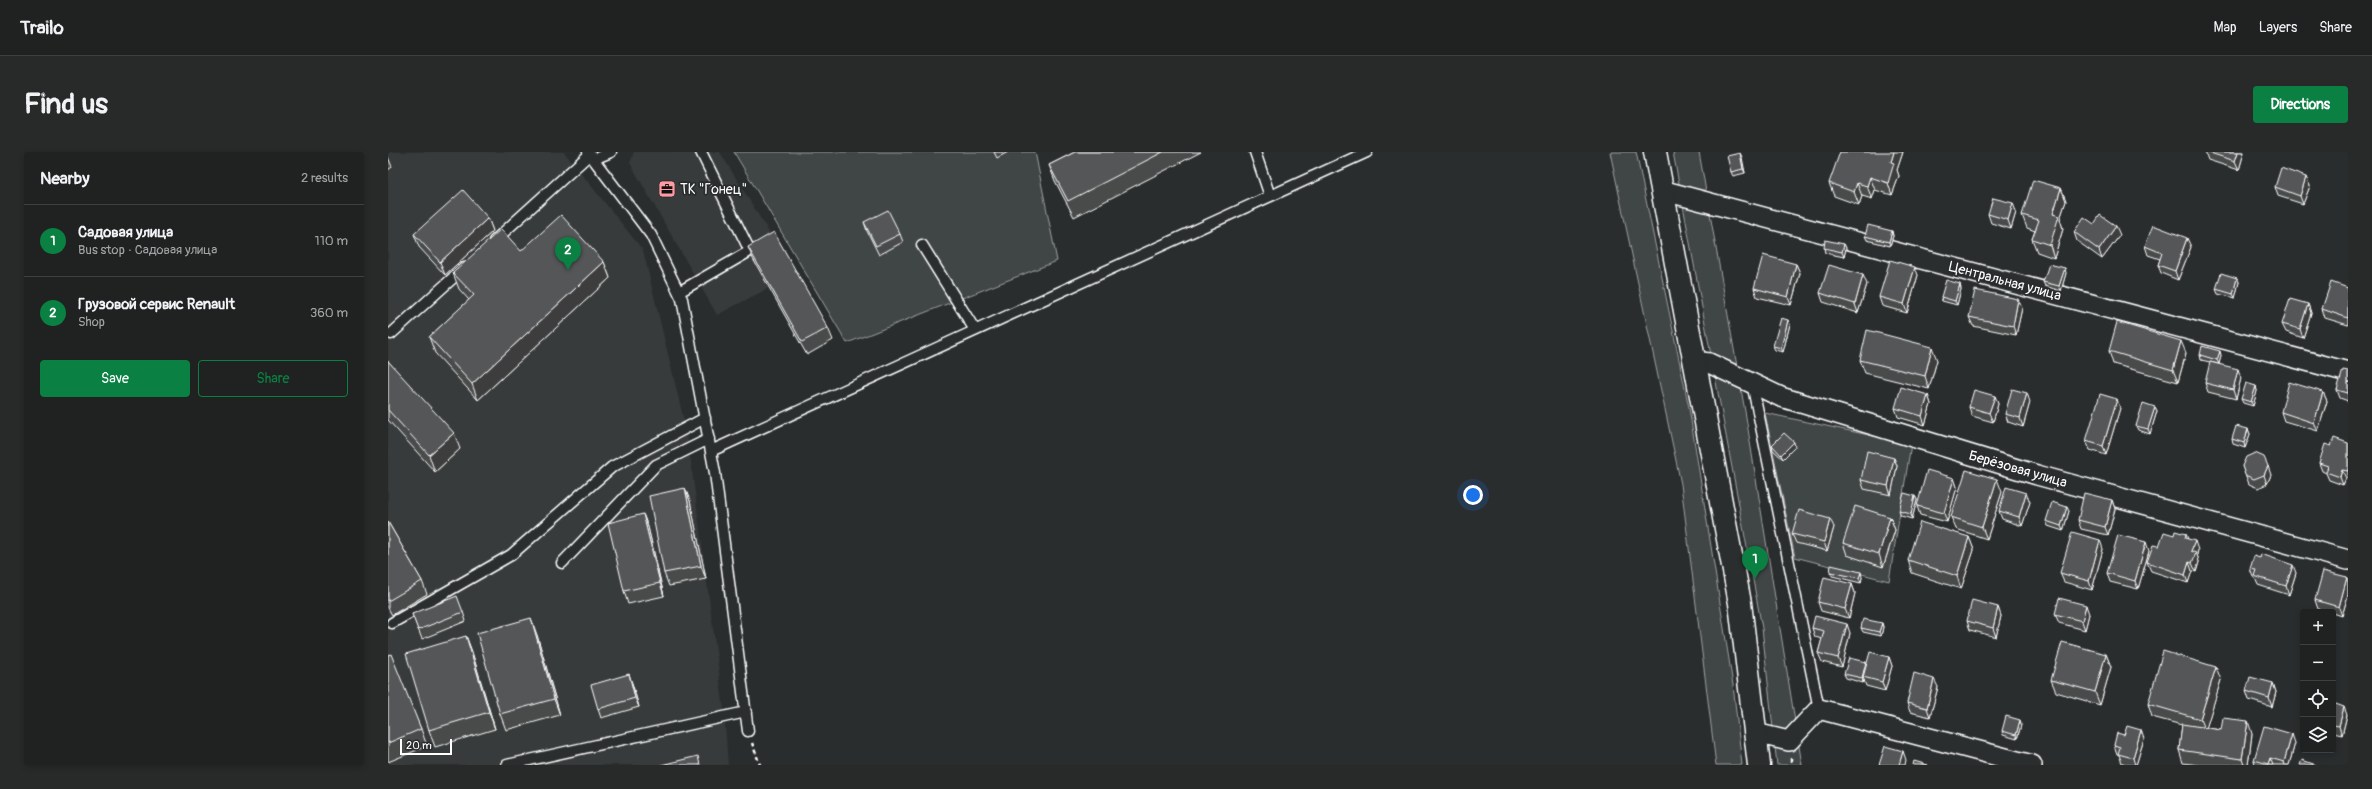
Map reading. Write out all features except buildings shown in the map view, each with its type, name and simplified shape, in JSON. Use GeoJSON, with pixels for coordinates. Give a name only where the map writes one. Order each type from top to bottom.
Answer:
{"type":"FeatureCollection","features":[{"type":"Feature","properties":{"kind":"street"},"geometry":{"type":"LineString","coordinates":[[1655,152],[1740,604],[1759,765]]}},
{"type":"Feature","properties":{"kind":"street","name":"Центральная улица"},"geometry":{"type":"LineString","coordinates":[[1661,190],[2348,372]]}},
{"type":"Feature","properties":{"kind":"street","name":"Берёзовая улица"},"geometry":{"type":"LineString","coordinates":[[1694,362],[1709,363],[1781,397],[2037,475],[2348,560]]}},
{"type":"Feature","properties":{"kind":"street"},"geometry":{"type":"LineString","coordinates":[[1755,733],[1789,741],[1819,709],[2032,765]]}},
{"type":"Feature","properties":{"kind":"lane"},"geometry":{"type":"LineString","coordinates":[[483,250],[591,155],[611,152]]}},
{"type":"Feature","properties":{"kind":"lane"},"geometry":{"type":"LineString","coordinates":[[679,292],[750,250],[701,152]]}},
{"type":"Feature","properties":{"kind":"lane"},"geometry":{"type":"LineString","coordinates":[[1255,152],[1270,196]]}},
{"type":"Feature","properties":{"kind":"lane"},"geometry":{"type":"LineString","coordinates":[[711,451],[1367,152]]}},
{"type":"Feature","properties":{"kind":"lane"},"geometry":{"type":"LineString","coordinates":[[591,155],[651,235],[682,299],[711,451],[748,731]]}},
{"type":"Feature","properties":{"kind":"lane"},"geometry":{"type":"LineString","coordinates":[[922,245],[975,330]]}},
{"type":"Feature","properties":{"kind":"lane"},"geometry":{"type":"LineString","coordinates":[[391,334],[472,261]]}},
{"type":"Feature","properties":{"kind":"lane"},"geometry":{"type":"LineString","coordinates":[[1752,383],[1819,709]]}},
{"type":"Feature","properties":{"kind":"lane"},"geometry":{"type":"LineString","coordinates":[[392,623],[511,555],[612,467],[705,418]]}},
{"type":"Feature","properties":{"kind":"lane"},"geometry":{"type":"LineString","coordinates":[[562,563],[656,465],[709,439]]}},
{"type":"Feature","properties":{"kind":"lane"},"geometry":{"type":"LineString","coordinates":[[507,765],[746,712]]}},
{"type":"Feature","properties":{"kind":"path"},"geometry":{"type":"LineString","coordinates":[[748,731],[760,765]]}},
{"type":"Feature","properties":{"kind":"shaded area"},"geometry":{"type":"Polygon","coordinates":[[[388,152],[564,152],[643,250],[687,433],[724,710],[728,765],[388,765],[388,152]]]}},
{"type":"Feature","properties":{"kind":"shaded area"},"geometry":{"type":"Polygon","coordinates":[[[634,152],[720,152],[777,245],[753,259],[769,288],[717,315],[630,163],[634,152]]]}},
{"type":"Feature","properties":{"kind":"shaded area"},"geometry":{"type":"Polygon","coordinates":[[[734,152],[1035,152],[1057,261],[847,343],[734,152]]]}},
{"type":"Feature","properties":{"kind":"shaded area"},"geometry":{"type":"Polygon","coordinates":[[[1610,152],[1636,152],[1689,408],[1733,685],[1742,765],[1716,765],[1681,484],[1610,152]]]}},
{"type":"Feature","properties":{"kind":"shaded area"},"geometry":{"type":"Polygon","coordinates":[[[1673,152],[1699,152],[1746,417],[1802,765],[1777,765],[1762,628],[1673,152]]]}},
{"type":"Feature","properties":{"kind":"shaded area"},"geometry":{"type":"Polygon","coordinates":[[[1765,413],[1911,444],[1889,581],[1795,557],[1765,413]]]}},
{"type":"Feature","properties":{"kind":"place","name":"ТК \"Гонец\""},"geometry":{"type":"Point","coordinates":[667,189]}},
{"type":"Feature","properties":{"kind":"place","name":"Грузовой сервис Renault"},"geometry":{"type":"Point","coordinates":[568,270]}},
{"type":"Feature","properties":{"kind":"place","name":"Садовая улица"},"geometry":{"type":"Point","coordinates":[1755,579]}}]}
